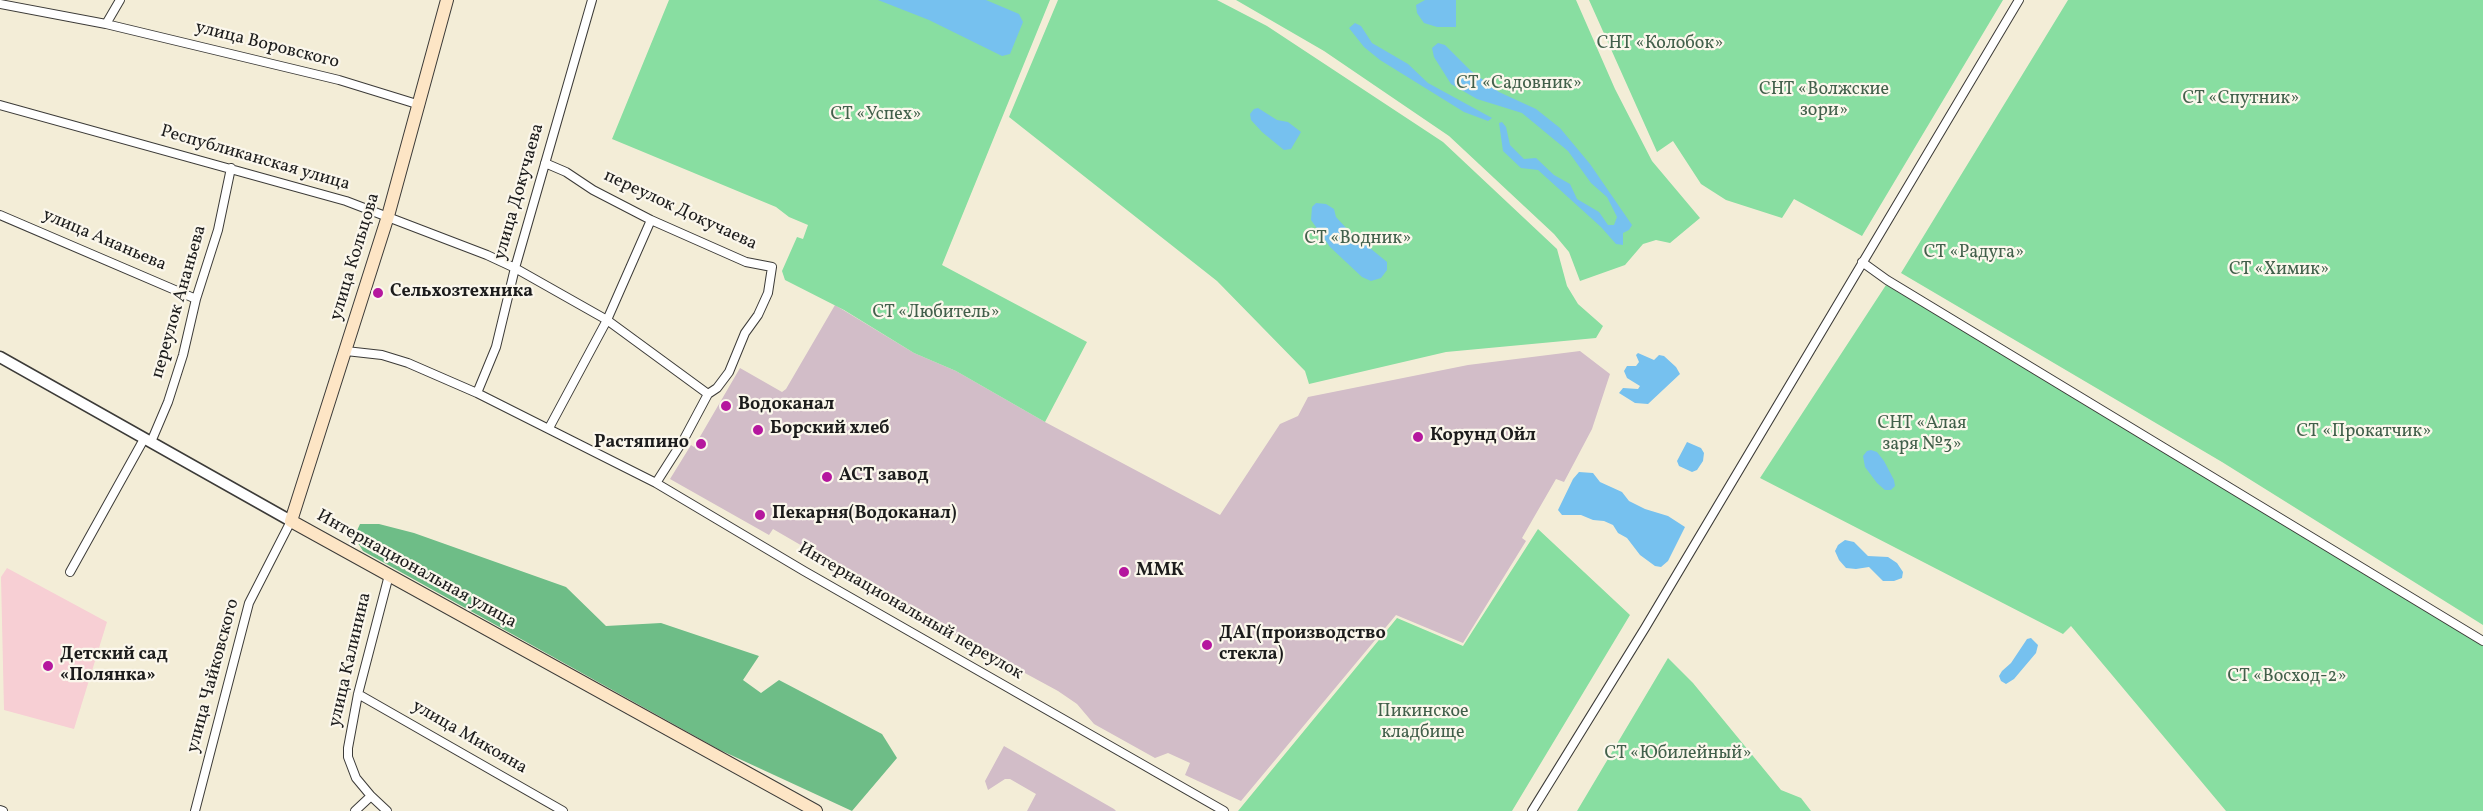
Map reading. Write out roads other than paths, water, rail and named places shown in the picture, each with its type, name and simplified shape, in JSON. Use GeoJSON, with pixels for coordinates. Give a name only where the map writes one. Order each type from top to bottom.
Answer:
{"type":"FeatureCollection","features":[{"type":"Feature","properties":{"kind":"main road","name":"улица Кольцова"},"geometry":{"type":"LineString","coordinates":[[291,521],[388,216],[447,0]]}},
{"type":"Feature","properties":{"kind":"main road","name":"Интернациональная улица"},"geometry":{"type":"LineString","coordinates":[[291,521],[816,811]]}},
{"type":"Feature","properties":{"kind":"street"},"geometry":{"type":"LineString","coordinates":[[106,24],[120,0]]}},
{"type":"Feature","properties":{"kind":"street","name":"улица Докучаева"},"geometry":{"type":"LineString","coordinates":[[477,393],[496,347],[515,268],[592,0]]}},
{"type":"Feature","properties":{"kind":"street"},"geometry":{"type":"LineString","coordinates":[[1532,811],[1651,618],[2019,0]]}},
{"type":"Feature","properties":{"kind":"street","name":"улица Воровского"},"geometry":{"type":"LineString","coordinates":[[0,4],[106,24],[349,83],[420,105]]}},
{"type":"Feature","properties":{"kind":"street","name":"Республиканская улица"},"geometry":{"type":"LineString","coordinates":[[0,105],[306,189],[388,216],[515,268],[607,320],[708,394]]}},
{"type":"Feature","properties":{"kind":"street","name":"переулок Докучаева"},"geometry":{"type":"LineString","coordinates":[[545,163],[566,172],[594,190],[651,220],[746,262],[772,267],[768,293],[758,315],[745,333],[729,372],[717,388],[708,394]]}},
{"type":"Feature","properties":{"kind":"street","name":"переулок Ананьева"},"geometry":{"type":"LineString","coordinates":[[70,572],[147,440],[159,426],[174,384],[196,298],[218,230],[231,168]]}},
{"type":"Feature","properties":{"kind":"street","name":"улица Ананьева"},"geometry":{"type":"LineString","coordinates":[[0,215],[196,298]]}},
{"type":"Feature","properties":{"kind":"street"},"geometry":{"type":"LineString","coordinates":[[549,428],[607,320],[651,220]]}},
{"type":"Feature","properties":{"kind":"street"},"geometry":{"type":"LineString","coordinates":[[1862,262],[1887,280],[2483,641]]}},
{"type":"Feature","properties":{"kind":"street","name":"Интернациональный переулок"},"geometry":{"type":"LineString","coordinates":[[346,351],[382,355],[408,363],[477,393],[657,483],[804,571],[1224,811]]}},
{"type":"Feature","properties":{"kind":"street","name":"Интернациональная улица"},"geometry":{"type":"LineString","coordinates":[[0,357],[291,521]]}},
{"type":"Feature","properties":{"kind":"street"},"geometry":{"type":"LineString","coordinates":[[657,483],[708,394]]}},
{"type":"Feature","properties":{"kind":"street","name":"улица Чайковского"},"geometry":{"type":"LineString","coordinates":[[195,811],[249,603],[291,521]]}},
{"type":"Feature","properties":{"kind":"street","name":"улица Калинина"},"geometry":{"type":"LineString","coordinates":[[387,811],[356,778],[348,757],[348,748],[358,694],[389,575]]}},
{"type":"Feature","properties":{"kind":"street","name":"улица Микояна"},"geometry":{"type":"LineString","coordinates":[[358,694],[563,811]]}},
{"type":"Feature","properties":{"kind":"street"},"geometry":{"type":"LineString","coordinates":[[354,811],[371,796]]}},
{"type":"Feature","properties":{"kind":"water"},"geometry":{"type":"Polygon","coordinates":[[[878,0],[986,0],[1019,14],[1023,22],[1010,54],[1002,56],[929,20],[878,0]]]}},
{"type":"Feature","properties":{"kind":"water"},"geometry":{"type":"Polygon","coordinates":[[[1425,0],[1456,0],[1456,27],[1437,27],[1424,23],[1417,13],[1416,5],[1425,0]]]}},
{"type":"Feature","properties":{"kind":"water"},"geometry":{"type":"Polygon","coordinates":[[[1355,23],[1361,26],[1372,43],[1408,64],[1428,83],[1492,118],[1488,121],[1464,112],[1380,60],[1364,47],[1349,28],[1355,23]]]}},
{"type":"Feature","properties":{"kind":"water"},"geometry":{"type":"Polygon","coordinates":[[[1438,43],[1445,45],[1470,70],[1499,92],[1536,109],[1560,128],[1590,164],[1632,225],[1623,233],[1623,245],[1616,244],[1601,227],[1538,170],[1521,168],[1503,151],[1499,123],[1502,122],[1506,127],[1510,145],[1524,159],[1536,158],[1554,175],[1570,184],[1577,199],[1599,212],[1608,225],[1614,225],[1617,217],[1607,197],[1591,183],[1568,151],[1522,113],[1477,99],[1451,84],[1434,57],[1432,48],[1438,43]]]}},
{"type":"Feature","properties":{"kind":"water"},"geometry":{"type":"Polygon","coordinates":[[[1258,108],[1277,120],[1288,122],[1301,132],[1291,149],[1284,150],[1251,120],[1250,114],[1258,108]]]}},
{"type":"Feature","properties":{"kind":"water"},"geometry":{"type":"Polygon","coordinates":[[[1316,203],[1326,204],[1334,209],[1336,217],[1348,230],[1387,262],[1387,270],[1381,278],[1371,281],[1362,277],[1330,247],[1311,220],[1312,207],[1316,203]]]}},
{"type":"Feature","properties":{"kind":"water"},"geometry":{"type":"Polygon","coordinates":[[[1638,353],[1654,360],[1659,355],[1664,356],[1680,374],[1648,404],[1635,403],[1619,393],[1623,388],[1638,389],[1640,386],[1627,378],[1624,371],[1627,366],[1636,366],[1639,362],[1636,355],[1638,353]]]}},
{"type":"Feature","properties":{"kind":"water"},"geometry":{"type":"Polygon","coordinates":[[[1687,442],[1701,448],[1704,453],[1703,461],[1697,470],[1692,472],[1679,466],[1677,461],[1687,442]]]}},
{"type":"Feature","properties":{"kind":"water"},"geometry":{"type":"Polygon","coordinates":[[[1871,450],[1877,452],[1884,461],[1894,480],[1895,486],[1891,490],[1885,490],[1877,483],[1865,467],[1863,456],[1871,450]]]}},
{"type":"Feature","properties":{"kind":"water"},"geometry":{"type":"Polygon","coordinates":[[[1579,472],[1593,473],[1600,482],[1622,492],[1629,501],[1668,516],[1685,527],[1668,561],[1661,567],[1655,566],[1640,555],[1613,525],[1604,521],[1593,520],[1581,515],[1562,515],[1558,510],[1573,479],[1579,472]]]}},
{"type":"Feature","properties":{"kind":"water"},"geometry":{"type":"Polygon","coordinates":[[[1845,540],[1854,542],[1868,556],[1888,557],[1897,563],[1903,572],[1902,578],[1883,581],[1869,567],[1846,568],[1835,551],[1838,545],[1845,540]]]}},
{"type":"Feature","properties":{"kind":"water"},"geometry":{"type":"Polygon","coordinates":[[[2031,638],[2038,645],[2036,653],[2014,679],[2006,684],[2001,681],[1999,676],[2002,671],[2011,663],[2027,639],[2031,638]]]}},
{"type":"Feature","properties":{"kind":"place","name":"Сельхозтехника"},"geometry":{"type":"Point","coordinates":[378,293]}},
{"type":"Feature","properties":{"kind":"place","name":"Водоканал"},"geometry":{"type":"Point","coordinates":[726,406]}},
{"type":"Feature","properties":{"kind":"place","name":"Борский хлеб"},"geometry":{"type":"Point","coordinates":[758,430]}},
{"type":"Feature","properties":{"kind":"place","name":"Корунд Ойл"},"geometry":{"type":"Point","coordinates":[1418,437]}},
{"type":"Feature","properties":{"kind":"place","name":"Растяпино"},"geometry":{"type":"Point","coordinates":[701,444]}},
{"type":"Feature","properties":{"kind":"place","name":"АСТ завод"},"geometry":{"type":"Point","coordinates":[827,477]}},
{"type":"Feature","properties":{"kind":"place","name":"Пекарня(Водоканал)"},"geometry":{"type":"Point","coordinates":[760,515]}},
{"type":"Feature","properties":{"kind":"place","name":"ММК"},"geometry":{"type":"Point","coordinates":[1124,572]}},
{"type":"Feature","properties":{"kind":"place","name":"ДАГ(производство стекла)"},"geometry":{"type":"Point","coordinates":[1207,645]}},
{"type":"Feature","properties":{"kind":"place","name":"Детский сад «Полянка»"},"geometry":{"type":"Point","coordinates":[48,666]}},
{"type":"Feature","properties":{"kind":"park label","name":"СНТ «Колобок»"},"geometry":{"type":"Point","coordinates":[1660,45]}},
{"type":"Feature","properties":{"kind":"park label","name":"СТ «Садовник»"},"geometry":{"type":"Point","coordinates":[1519,85]}},
{"type":"Feature","properties":{"kind":"park label","name":"СТ «Спутник»"},"geometry":{"type":"Point","coordinates":[2241,100]}},
{"type":"Feature","properties":{"kind":"park label","name":"СНТ «Волжские зори»"},"geometry":{"type":"Point","coordinates":[1824,101]}},
{"type":"Feature","properties":{"kind":"park label","name":"СТ «Успех»"},"geometry":{"type":"Point","coordinates":[876,116]}},
{"type":"Feature","properties":{"kind":"park label","name":"СТ «Водник»"},"geometry":{"type":"Point","coordinates":[1358,240]}},
{"type":"Feature","properties":{"kind":"park label","name":"СТ «Радуга»"},"geometry":{"type":"Point","coordinates":[1974,254]}},
{"type":"Feature","properties":{"kind":"park label","name":"СТ «Химик»"},"geometry":{"type":"Point","coordinates":[2279,271]}},
{"type":"Feature","properties":{"kind":"park label","name":"СТ «Любитель»"},"geometry":{"type":"Point","coordinates":[936,314]}},
{"type":"Feature","properties":{"kind":"park label","name":"СТ «Прокатчик»"},"geometry":{"type":"Point","coordinates":[2364,433]}},
{"type":"Feature","properties":{"kind":"park label","name":"СНТ «Алая заря №3»"},"geometry":{"type":"Point","coordinates":[1922,435]}},
{"type":"Feature","properties":{"kind":"park label","name":"СТ «Восход-2»"},"geometry":{"type":"Point","coordinates":[2287,678]}},
{"type":"Feature","properties":{"kind":"park label","name":"Пикинское кладбище"},"geometry":{"type":"Point","coordinates":[1423,723]}},
{"type":"Feature","properties":{"kind":"park label","name":"СТ «Юбилейный»"},"geometry":{"type":"Point","coordinates":[1678,755]}}]}
